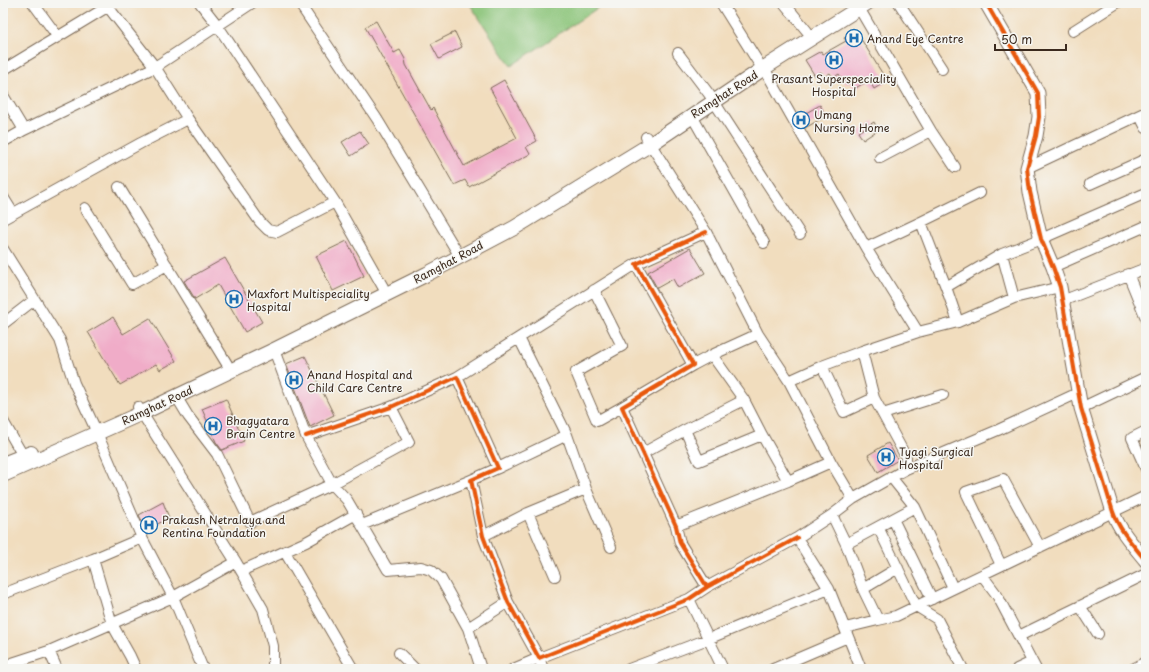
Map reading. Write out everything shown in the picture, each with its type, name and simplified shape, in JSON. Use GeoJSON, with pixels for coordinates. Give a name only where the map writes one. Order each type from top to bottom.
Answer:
{"type":"FeatureCollection","features":[{"type":"Feature","properties":{"kind":"main road","name":"Ramghat Road"},"geometry":{"type":"LineString","coordinates":[[3,475],[26,460],[140,410],[176,396],[274,350],[427,274],[514,228],[761,65],[859,5]]}},
{"type":"Feature","properties":{"kind":"main road","name":"Ramghat Road"},"geometry":{"type":"LineString","coordinates":[[761,65],[807,31],[859,5]]}},
{"type":"Feature","properties":{"kind":"main road","name":"Ramghat Road"},"geometry":{"type":"LineString","coordinates":[[140,410],[176,387],[271,344],[510,222],[648,140],[692,116],[711,98]]}},
{"type":"Feature","properties":{"kind":"main road","name":"Ramghat Road"},"geometry":{"type":"LineString","coordinates":[[3,464],[26,460]]}},
{"type":"Feature","properties":{"kind":"street"},"geometry":{"type":"LineString","coordinates":[[32,3],[58,37]]}},
{"type":"Feature","properties":{"kind":"street"},"geometry":{"type":"LineString","coordinates":[[200,3],[218,26],[335,202],[383,287]]}},
{"type":"Feature","properties":{"kind":"street"},"geometry":{"type":"LineString","coordinates":[[3,142],[24,130],[155,67],[252,3]]}},
{"type":"Feature","properties":{"kind":"street"},"geometry":{"type":"LineString","coordinates":[[298,3],[377,119],[456,250]]}},
{"type":"Feature","properties":{"kind":"street"},"geometry":{"type":"LineString","coordinates":[[720,3],[761,65],[866,248],[918,332]]}},
{"type":"Feature","properties":{"kind":"street"},"geometry":{"type":"LineString","coordinates":[[784,3],[807,31]]}},
{"type":"Feature","properties":{"kind":"street"},"geometry":{"type":"LineString","coordinates":[[899,3],[942,69]]}},
{"type":"Feature","properties":{"kind":"street"},"geometry":{"type":"LineString","coordinates":[[986,3],[1038,93],[1039,117],[1036,136],[1026,168],[1030,192],[1041,238],[1060,287],[1081,408],[1113,512],[1116,520],[1132,544],[1146,561]]}},
{"type":"Feature","properties":{"kind":"street"},"geometry":{"type":"LineString","coordinates":[[1073,31],[1117,3]]}},
{"type":"Feature","properties":{"kind":"street"},"geometry":{"type":"LineString","coordinates":[[3,70],[58,37],[106,5],[155,67],[188,119],[260,222],[268,230],[277,232],[335,202]]}},
{"type":"Feature","properties":{"kind":"street"},"geometry":{"type":"LineString","coordinates":[[859,5],[931,131],[955,167]]}},
{"type":"Feature","properties":{"kind":"street"},"geometry":{"type":"LineString","coordinates":[[678,53],[711,98],[800,234]]}},
{"type":"Feature","properties":{"kind":"street"},"geometry":{"type":"LineString","coordinates":[[3,95],[24,130]]}},
{"type":"Feature","properties":{"kind":"street"},"geometry":{"type":"LineString","coordinates":[[1026,168],[1143,114],[1146,128]]}},
{"type":"Feature","properties":{"kind":"street"},"geometry":{"type":"LineString","coordinates":[[692,116],[764,243]]}},
{"type":"Feature","properties":{"kind":"street"},"geometry":{"type":"LineString","coordinates":[[3,220],[13,213],[141,143],[188,119]]}},
{"type":"Feature","properties":{"kind":"street"},"geometry":{"type":"LineString","coordinates":[[880,158],[931,131]]}},
{"type":"Feature","properties":{"kind":"street"},"geometry":{"type":"LineString","coordinates":[[648,140],[706,232],[758,334],[789,381],[853,499]]}},
{"type":"Feature","properties":{"kind":"street"},"geometry":{"type":"LineString","coordinates":[[1090,184],[1146,159]]}},
{"type":"Feature","properties":{"kind":"street"},"geometry":{"type":"LineString","coordinates":[[119,187],[227,364]]}},
{"type":"Feature","properties":{"kind":"street"},"geometry":{"type":"LineString","coordinates":[[866,248],[980,193]]}},
{"type":"Feature","properties":{"kind":"street"},"geometry":{"type":"LineString","coordinates":[[946,287],[1002,254],[1146,193]]}},
{"type":"Feature","properties":{"kind":"street"},"geometry":{"type":"LineString","coordinates":[[3,197],[13,213]]}},
{"type":"Feature","properties":{"kind":"street"},"geometry":{"type":"LineString","coordinates":[[85,208],[132,284],[166,265]]}},
{"type":"Feature","properties":{"kind":"street"},"geometry":{"type":"LineString","coordinates":[[921,222],[958,322]]}},
{"type":"Feature","properties":{"kind":"street"},"geometry":{"type":"LineString","coordinates":[[1053,267],[1146,226]]}},
{"type":"Feature","properties":{"kind":"street"},"geometry":{"type":"LineString","coordinates":[[306,436],[391,407],[457,377],[636,264],[706,232]]}},
{"type":"Feature","properties":{"kind":"street"},"geometry":{"type":"LineString","coordinates":[[3,249],[60,340],[74,383],[96,429],[142,538],[173,597],[203,669]]}},
{"type":"Feature","properties":{"kind":"street"},"geometry":{"type":"LineString","coordinates":[[1002,254],[1014,298]]}},
{"type":"Feature","properties":{"kind":"street"},"geometry":{"type":"LineString","coordinates":[[636,264],[693,366]]}},
{"type":"Feature","properties":{"kind":"street"},"geometry":{"type":"LineString","coordinates":[[1062,301],[1146,268]]}},
{"type":"Feature","properties":{"kind":"street"},"geometry":{"type":"LineString","coordinates":[[1128,274],[1146,318]]}},
{"type":"Feature","properties":{"kind":"street"},"geometry":{"type":"LineString","coordinates":[[789,381],[822,366],[862,351],[918,332],[958,322],[1014,298],[1060,287]]}},
{"type":"Feature","properties":{"kind":"street"},"geometry":{"type":"LineString","coordinates":[[594,290],[622,346],[576,372],[597,421],[712,355],[758,334]]}},
{"type":"Feature","properties":{"kind":"street"},"geometry":{"type":"LineString","coordinates":[[3,324],[34,300]]}},
{"type":"Feature","properties":{"kind":"street"},"geometry":{"type":"LineString","coordinates":[[519,338],[567,435],[586,489],[611,547]]}},
{"type":"Feature","properties":{"kind":"street"},"geometry":{"type":"LineString","coordinates":[[274,350],[306,436],[332,484],[347,500],[388,570],[421,567],[431,570],[441,579],[468,628],[481,669]]}},
{"type":"Feature","properties":{"kind":"street"},"geometry":{"type":"LineString","coordinates":[[862,351],[874,398],[906,457],[906,468]]}},
{"type":"Feature","properties":{"kind":"street"},"geometry":{"type":"LineString","coordinates":[[712,355],[744,400],[788,481]]}},
{"type":"Feature","properties":{"kind":"street"},"geometry":{"type":"LineString","coordinates":[[822,366],[844,412],[874,398]]}},
{"type":"Feature","properties":{"kind":"street"},"geometry":{"type":"LineString","coordinates":[[457,377],[498,468]]}},
{"type":"Feature","properties":{"kind":"street"},"geometry":{"type":"LineString","coordinates":[[1081,408],[1146,377]]}},
{"type":"Feature","properties":{"kind":"street"},"geometry":{"type":"LineString","coordinates":[[513,669],[689,599],[707,587],[797,538],[853,499],[906,468],[998,430],[1078,394]]}},
{"type":"Feature","properties":{"kind":"street"},"geometry":{"type":"LineString","coordinates":[[883,414],[943,395]]}},
{"type":"Feature","properties":{"kind":"street"},"geometry":{"type":"LineString","coordinates":[[176,396],[188,416],[217,454],[250,522],[332,484],[409,442],[391,407]]}},
{"type":"Feature","properties":{"kind":"street"},"geometry":{"type":"LineString","coordinates":[[643,453],[744,400]]}},
{"type":"Feature","properties":{"kind":"street"},"geometry":{"type":"LineString","coordinates":[[622,408],[676,526],[680,543],[707,587]]}},
{"type":"Feature","properties":{"kind":"street"},"geometry":{"type":"LineString","coordinates":[[140,410],[238,566],[262,609],[273,646],[273,669]]}},
{"type":"Feature","properties":{"kind":"street"},"geometry":{"type":"LineString","coordinates":[[3,421],[26,460]]}},
{"type":"Feature","properties":{"kind":"street"},"geometry":{"type":"LineString","coordinates":[[685,430],[698,461],[762,435]]}},
{"type":"Feature","properties":{"kind":"street"},"geometry":{"type":"LineString","coordinates":[[1146,432],[1132,438],[1146,469]]}},
{"type":"Feature","properties":{"kind":"street"},"geometry":{"type":"LineString","coordinates":[[362,525],[471,480],[567,435]]}},
{"type":"Feature","properties":{"kind":"street"},"geometry":{"type":"LineString","coordinates":[[676,526],[832,462]]}},
{"type":"Feature","properties":{"kind":"street"},"geometry":{"type":"LineString","coordinates":[[891,477],[915,507],[953,588]]}},
{"type":"Feature","properties":{"kind":"street"},"geometry":{"type":"LineString","coordinates":[[1001,565],[966,492],[1003,479],[1040,547]]}},
{"type":"Feature","properties":{"kind":"street"},"geometry":{"type":"LineString","coordinates":[[471,480],[484,536],[508,602],[539,658],[543,669]]}},
{"type":"Feature","properties":{"kind":"street"},"geometry":{"type":"LineString","coordinates":[[484,536],[528,513],[586,489]]}},
{"type":"Feature","properties":{"kind":"street"},"geometry":{"type":"LineString","coordinates":[[773,669],[846,633],[878,620],[896,616],[1146,496]]}},
{"type":"Feature","properties":{"kind":"street"},"geometry":{"type":"LineString","coordinates":[[846,544],[915,507]]}},
{"type":"Feature","properties":{"kind":"street"},"geometry":{"type":"LineString","coordinates":[[528,513],[555,576]]}},
{"type":"Feature","properties":{"kind":"street"},"geometry":{"type":"LineString","coordinates":[[3,666],[49,651],[173,597],[238,566],[285,552],[314,538],[356,514]]}},
{"type":"Feature","properties":{"kind":"street"},"geometry":{"type":"LineString","coordinates":[[832,515],[846,544],[863,589],[878,620]]}},
{"type":"Feature","properties":{"kind":"street"},"geometry":{"type":"LineString","coordinates":[[893,519],[932,599]]}},
{"type":"Feature","properties":{"kind":"street"},"geometry":{"type":"LineString","coordinates":[[878,527],[916,606],[937,619],[963,669]]}},
{"type":"Feature","properties":{"kind":"street"},"geometry":{"type":"LineString","coordinates":[[3,594],[142,538]]}},
{"type":"Feature","properties":{"kind":"street"},"geometry":{"type":"LineString","coordinates":[[797,538],[829,589],[861,669]]}},
{"type":"Feature","properties":{"kind":"street"},"geometry":{"type":"LineString","coordinates":[[285,552],[353,669]]}},
{"type":"Feature","properties":{"kind":"street"},"geometry":{"type":"LineString","coordinates":[[93,559],[112,624],[136,669]]}},
{"type":"Feature","properties":{"kind":"street"},"geometry":{"type":"LineString","coordinates":[[863,589],[898,568]]}},
{"type":"Feature","properties":{"kind":"street"},"geometry":{"type":"LineString","coordinates":[[1019,636],[1146,574]]}},
{"type":"Feature","properties":{"kind":"street"},"geometry":{"type":"LineString","coordinates":[[982,575],[997,595],[1034,665],[1017,669]]}},
{"type":"Feature","properties":{"kind":"street"},"geometry":{"type":"LineString","coordinates":[[629,669],[648,666],[708,639],[829,589]]}},
{"type":"Feature","properties":{"kind":"street"},"geometry":{"type":"LineString","coordinates":[[689,599],[723,669]]}},
{"type":"Feature","properties":{"kind":"street"},"geometry":{"type":"LineString","coordinates":[[468,628],[508,602]]}},
{"type":"Feature","properties":{"kind":"street"},"geometry":{"type":"LineString","coordinates":[[1080,606],[1098,634]]}},
{"type":"Feature","properties":{"kind":"street"},"geometry":{"type":"LineString","coordinates":[[49,651],[57,669]]}},
{"type":"Feature","properties":{"kind":"street"},"geometry":{"type":"LineString","coordinates":[[399,654],[415,669]]}},
{"type":"Feature","properties":{"kind":"street"},"geometry":{"type":"LineString","coordinates":[[1133,669],[1146,662]]}},
{"type":"Feature","properties":{"kind":"green space"},"geometry":{"type":"Polygon","coordinates":[[[469,3],[605,3],[511,66],[469,3]]]}},
{"type":"Feature","properties":{"kind":"building"},"geometry":{"type":"Polygon","coordinates":[[[376,21],[394,53],[400,50],[405,59],[406,65],[431,110],[433,108],[464,166],[517,138],[490,88],[504,80],[537,141],[526,147],[530,154],[469,187],[465,180],[454,185],[365,27],[376,21]]]}},
{"type":"Feature","properties":{"kind":"building"},"geometry":{"type":"Polygon","coordinates":[[[856,31],[887,81],[874,89],[869,80],[854,89],[850,82],[846,84],[839,74],[833,78],[830,73],[824,77],[821,72],[815,76],[805,60],[821,51],[823,54],[846,41],[844,38],[856,31]]]}},
{"type":"Feature","properties":{"kind":"building"},"geometry":{"type":"Polygon","coordinates":[[[455,32],[462,47],[439,59],[431,44],[455,32]]]}},
{"type":"Feature","properties":{"kind":"building"},"geometry":{"type":"Polygon","coordinates":[[[820,105],[826,116],[805,128],[799,117],[820,105]]]}},
{"type":"Feature","properties":{"kind":"building"},"geometry":{"type":"Polygon","coordinates":[[[874,122],[878,130],[863,140],[858,132],[874,122]]]}},
{"type":"Feature","properties":{"kind":"building"},"geometry":{"type":"Polygon","coordinates":[[[360,131],[369,144],[351,156],[342,142],[360,131]]]}},
{"type":"Feature","properties":{"kind":"building"},"geometry":{"type":"Polygon","coordinates":[[[347,241],[364,276],[333,291],[316,256],[347,241]]]}},
{"type":"Feature","properties":{"kind":"building"},"geometry":{"type":"Polygon","coordinates":[[[690,248],[705,273],[678,288],[673,279],[657,288],[648,272],[690,248]]]}},
{"type":"Feature","properties":{"kind":"building"},"geometry":{"type":"Polygon","coordinates":[[[225,258],[262,322],[245,332],[218,285],[195,299],[184,281],[225,258]]]}},
{"type":"Feature","properties":{"kind":"building"},"geometry":{"type":"Polygon","coordinates":[[[113,317],[123,334],[150,318],[176,361],[160,370],[156,364],[120,385],[88,332],[113,317]]]}},
{"type":"Feature","properties":{"kind":"building"},"geometry":{"type":"Polygon","coordinates":[[[305,356],[334,415],[310,427],[286,364],[305,356]]]}},
{"type":"Feature","properties":{"kind":"building"},"geometry":{"type":"Polygon","coordinates":[[[226,399],[244,441],[222,450],[216,442],[202,409],[226,399]]]}},
{"type":"Feature","properties":{"kind":"building"},"geometry":{"type":"Polygon","coordinates":[[[888,443],[898,460],[878,472],[868,455],[888,443]]]}},
{"type":"Feature","properties":{"kind":"building"},"geometry":{"type":"Polygon","coordinates":[[[163,502],[169,518],[146,530],[139,515],[163,502]]]}},
{"type":"Feature","properties":{"kind":"cycle path"},"geometry":{"type":"LineString","coordinates":[[986,3],[1038,93],[1039,117],[1036,136],[1027,168],[1030,192],[1041,239],[1060,287],[1081,408],[1113,512],[1123,531],[1146,561]]}},
{"type":"Feature","properties":{"kind":"cycle path"},"geometry":{"type":"LineString","coordinates":[[706,232],[636,264],[693,365],[622,407],[676,526],[680,543],[707,587]]}},
{"type":"Feature","properties":{"kind":"cycle path"},"geometry":{"type":"LineString","coordinates":[[306,436],[391,407],[457,377],[498,468],[471,480],[483,536],[508,602],[539,658],[689,599],[707,587],[797,538]]}},
{"type":"Feature","properties":{"kind":"place","name":"Anand Eye Centre"},"geometry":{"type":"Point","coordinates":[854,38]}},
{"type":"Feature","properties":{"kind":"place","name":"Prasant Superspeciality Hospital"},"geometry":{"type":"Point","coordinates":[834,60]}},
{"type":"Feature","properties":{"kind":"place","name":"Umang Nursing Home"},"geometry":{"type":"Point","coordinates":[801,120]}},
{"type":"Feature","properties":{"kind":"place","name":"Maxfort Multispeciality Hospital"},"geometry":{"type":"Point","coordinates":[234,299]}},
{"type":"Feature","properties":{"kind":"place","name":"Anand Hospital and Child Care Centre"},"geometry":{"type":"Point","coordinates":[294,380]}},
{"type":"Feature","properties":{"kind":"place","name":"Bhagyatara Brain Centre"},"geometry":{"type":"Point","coordinates":[213,426]}},
{"type":"Feature","properties":{"kind":"place","name":"Tyagi Surgical Hospital"},"geometry":{"type":"Point","coordinates":[886,457]}},
{"type":"Feature","properties":{"kind":"place","name":"Prakash Netralaya and Rentina Foundation"},"geometry":{"type":"Point","coordinates":[149,525]}}]}
